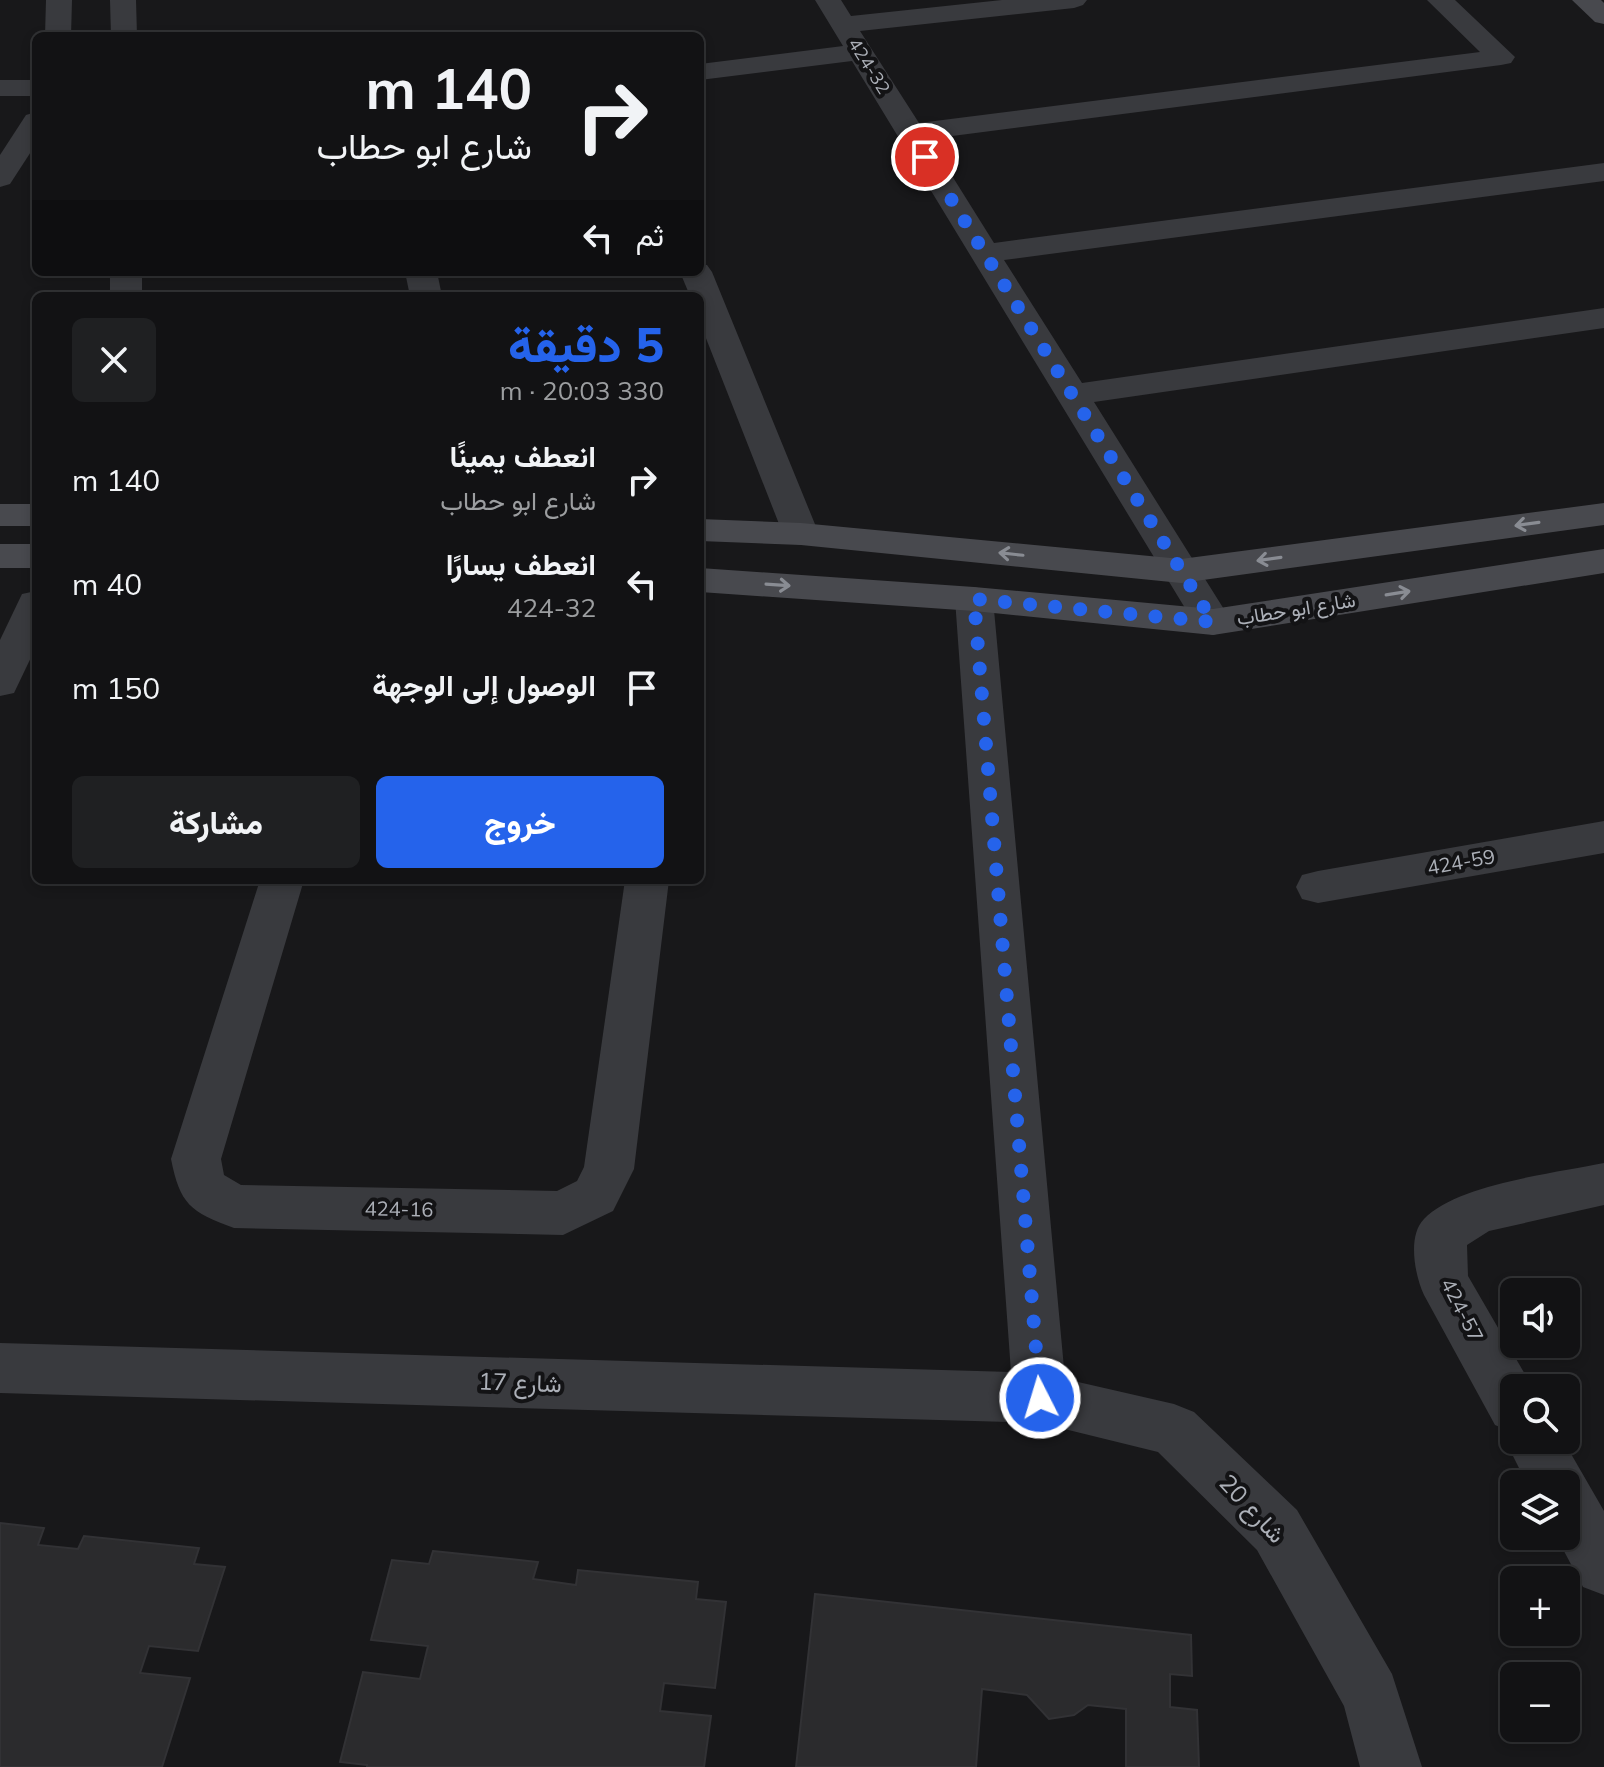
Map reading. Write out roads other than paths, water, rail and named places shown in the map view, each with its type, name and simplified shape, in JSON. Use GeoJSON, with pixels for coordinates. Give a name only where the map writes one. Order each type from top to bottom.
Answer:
{"type":"FeatureCollection","features":[{"type":"Feature","properties":{"kind":"street"},"geometry":{"type":"LineString","coordinates":[[58,32],[59,0]]}},
{"type":"Feature","properties":{"kind":"street"},"geometry":{"type":"LineString","coordinates":[[124,32],[125,0]]}},
{"type":"Feature","properties":{"kind":"street"},"geometry":{"type":"LineString","coordinates":[[836,12],[1074,0]]}},
{"type":"Feature","properties":{"kind":"street"},"geometry":{"type":"LineString","coordinates":[[910,133],[1501,57],[1440,0]]}},
{"type":"Feature","properties":{"kind":"street"},"geometry":{"type":"LineString","coordinates":[[1585,0],[1604,16]]}},
{"type":"Feature","properties":{"kind":"street","name":"424-32"},"geometry":{"type":"LineString","coordinates":[[836,12],[1213,622]]}},
{"type":"Feature","properties":{"kind":"street"},"geometry":{"type":"LineString","coordinates":[[704,72],[861,52]]}},
{"type":"Feature","properties":{"kind":"street"},"geometry":{"type":"LineString","coordinates":[[0,88],[32,88]]}},
{"type":"Feature","properties":{"kind":"street"},"geometry":{"type":"LineString","coordinates":[[0,178],[32,127]]}},
{"type":"Feature","properties":{"kind":"street"},"geometry":{"type":"LineString","coordinates":[[985,253],[1604,172]]}},
{"type":"Feature","properties":{"kind":"street"},"geometry":{"type":"LineString","coordinates":[[698,276],[801,534]]}},
{"type":"Feature","properties":{"kind":"street"},"geometry":{"type":"LineString","coordinates":[[1072,395],[1604,318]]}},
{"type":"Feature","properties":{"kind":"street"},"geometry":{"type":"LineString","coordinates":[[704,530],[801,534],[1181,571],[1604,514]]}},
{"type":"Feature","properties":{"kind":"street"},"geometry":{"type":"LineString","coordinates":[[0,515],[32,515]]}},
{"type":"Feature","properties":{"kind":"street"},"geometry":{"type":"LineString","coordinates":[[0,556],[32,556]]}},
{"type":"Feature","properties":{"kind":"street","name":"شارع ابو حطاب"},"geometry":{"type":"LineString","coordinates":[[704,580],[974,599],[1213,622],[1604,561]]}},
{"type":"Feature","properties":{"kind":"street"},"geometry":{"type":"LineString","coordinates":[[974,599],[1040,1398]]}},
{"type":"Feature","properties":{"kind":"street"},"geometry":{"type":"LineString","coordinates":[[0,683],[32,612]]}},
{"type":"Feature","properties":{"kind":"street","name":"424-59"},"geometry":{"type":"LineString","coordinates":[[1318,887],[1604,837]]}},
{"type":"Feature","properties":{"kind":"street","name":"424-16"},"geometry":{"type":"LineString","coordinates":[[281,884],[196,1159],[202,1187],[234,1206],[563,1213],[595,1196],[609,1169],[646,884]]}},
{"type":"Feature","properties":{"kind":"street","name":"424-57"},"geometry":{"type":"LineString","coordinates":[[1500,1382],[1442,1279],[1441,1235],[1476,1212],[1604,1184]]}},
{"type":"Feature","properties":{"kind":"street","name":"شارع 17"},"geometry":{"type":"LineString","coordinates":[[0,1368],[1040,1398]]}},
{"type":"Feature","properties":{"kind":"street","name":"شارع 20"},"geometry":{"type":"LineString","coordinates":[[1040,1398],[1174,1430],[1277,1530],[1371,1695],[1391,1767]]}},
{"type":"Feature","properties":{"kind":"street"},"geometry":{"type":"LineString","coordinates":[[1580,1524],[1604,1567]]}}]}
